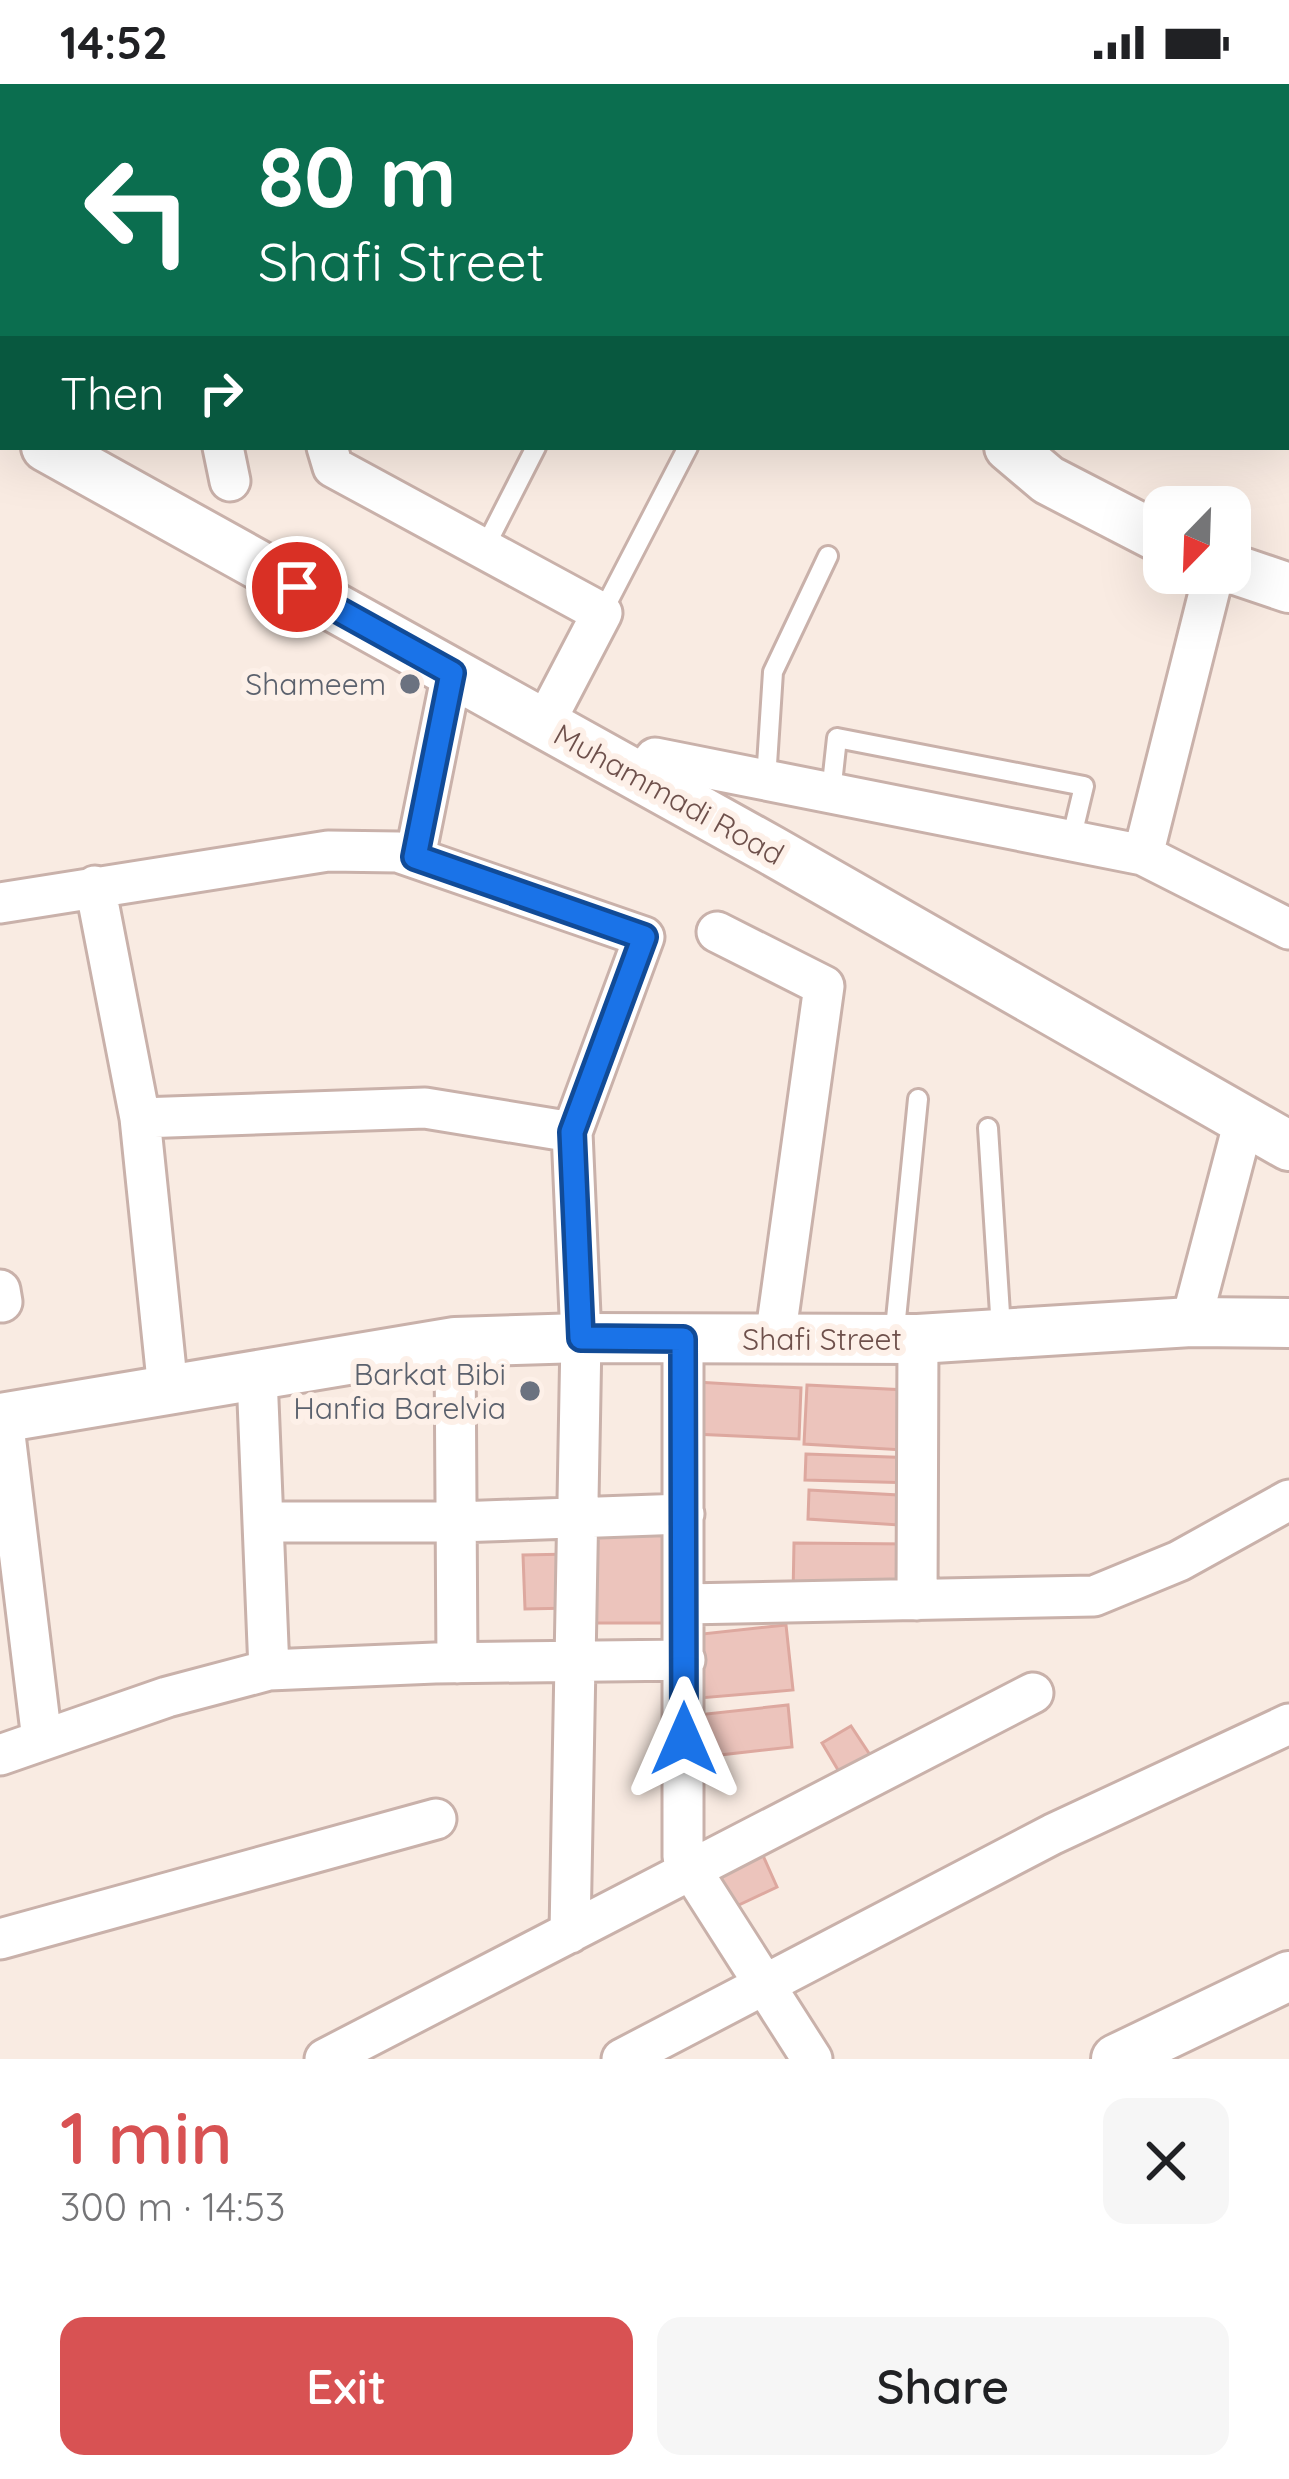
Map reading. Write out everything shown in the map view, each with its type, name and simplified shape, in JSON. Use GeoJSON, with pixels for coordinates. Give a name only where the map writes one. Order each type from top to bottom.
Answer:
{"type":"FeatureCollection","features":[{"type":"Feature","properties":{"kind":"street","name":"Muhammadi Road"},"geometry":{"type":"LineString","coordinates":[[51,450],[1289,1147]]}},
{"type":"Feature","properties":{"kind":"street"},"geometry":{"type":"LineString","coordinates":[[1013,450],[1048,480],[1143,529]]}},
{"type":"Feature","properties":{"kind":"street"},"geometry":{"type":"LineString","coordinates":[[339,460],[484,549],[602,613],[544,724]]}},
{"type":"Feature","properties":{"kind":"street"},"geometry":{"type":"LineString","coordinates":[[1251,575],[1289,588]]}},
{"type":"Feature","properties":{"kind":"street"},"geometry":{"type":"LineString","coordinates":[[1143,855],[1209,594]]}},
{"type":"Feature","properties":{"kind":"street"},"geometry":{"type":"LineString","coordinates":[[415,857],[452,673]]}},
{"type":"Feature","properties":{"kind":"street"},"geometry":{"type":"LineString","coordinates":[[641,778],[655,758],[1143,855],[1289,929]]}},
{"type":"Feature","properties":{"kind":"street"},"geometry":{"type":"LineString","coordinates":[[0,903],[328,851],[398,852],[644,937],[572,1132],[581,1338],[570,1933]]}},
{"type":"Feature","properties":{"kind":"street"},"geometry":{"type":"LineString","coordinates":[[94,886],[140,1118],[168,1390]]}},
{"type":"Feature","properties":{"kind":"street"},"geometry":{"type":"LineString","coordinates":[[717,932],[824,986],[776,1339]]}},
{"type":"Feature","properties":{"kind":"street"},"geometry":{"type":"LineString","coordinates":[[140,1118],[425,1108],[572,1132]]}},
{"type":"Feature","properties":{"kind":"street"},"geometry":{"type":"LineString","coordinates":[[1191,1322],[1244,1121]]}},
{"type":"Feature","properties":{"kind":"street","name":"Shafi Street"},"geometry":{"type":"LineString","coordinates":[[1,1418],[455,1342],[906,1339],[1191,1322],[1289,1323]]}},
{"type":"Feature","properties":{"kind":"street"},"geometry":{"type":"LineString","coordinates":[[683,1339],[683,1857],[812,2059]]}},
{"type":"Feature","properties":{"kind":"street"},"geometry":{"type":"LineString","coordinates":[[906,1339],[917,1600]]}},
{"type":"Feature","properties":{"kind":"street"},"geometry":{"type":"LineString","coordinates":[[455,1342],[458,1663]]}},
{"type":"Feature","properties":{"kind":"street"},"geometry":{"type":"LineString","coordinates":[[256,1376],[268,1670]]}},
{"type":"Feature","properties":{"kind":"street"},"geometry":{"type":"LineString","coordinates":[[1,1418],[42,1740]]}},
{"type":"Feature","properties":{"kind":"street"},"geometry":{"type":"LineString","coordinates":[[684,1604],[1094,1596],[1179,1561],[1289,1500]]}},
{"type":"Feature","properties":{"kind":"street"},"geometry":{"type":"LineString","coordinates":[[262,1522],[457,1522],[684,1514]]}},
{"type":"Feature","properties":{"kind":"street"},"geometry":{"type":"LineString","coordinates":[[0,1755],[167,1697],[268,1670],[685,1660]]}},
{"type":"Feature","properties":{"kind":"street"},"geometry":{"type":"LineString","coordinates":[[326,2059],[1033,1693]]}},
{"type":"Feature","properties":{"kind":"street"},"geometry":{"type":"LineString","coordinates":[[622,2059],[1053,1834],[1289,1724]]}},
{"type":"Feature","properties":{"kind":"street"},"geometry":{"type":"LineString","coordinates":[[0,1939],[436,1819]]}},
{"type":"Feature","properties":{"kind":"street"},"geometry":{"type":"LineString","coordinates":[[1116,2059],[1289,1976]]}},
{"type":"Feature","properties":{"kind":"lane"},"geometry":{"type":"LineString","coordinates":[[484,549],[534,450]]}},
{"type":"Feature","properties":{"kind":"lane"},"geometry":{"type":"LineString","coordinates":[[602,613],[686,450]]}},
{"type":"Feature","properties":{"kind":"lane"},"geometry":{"type":"LineString","coordinates":[[766,780],[773,672],[828,556]]}},
{"type":"Feature","properties":{"kind":"lane"},"geometry":{"type":"LineString","coordinates":[[831,793],[837,738],[1061,781],[1084,786],[1071,840]]}},
{"type":"Feature","properties":{"kind":"lane"},"geometry":{"type":"LineString","coordinates":[[906,1339],[918,1099]]}},
{"type":"Feature","properties":{"kind":"lane"},"geometry":{"type":"LineString","coordinates":[[988,1128],[1001,1334]]}},
{"type":"Feature","properties":{"kind":"building"},"geometry":{"type":"Polygon","coordinates":[[[696,1382],[801,1388],[799,1439],[694,1434],[696,1382]]]}},
{"type":"Feature","properties":{"kind":"building"},"geometry":{"type":"Polygon","coordinates":[[[807,1385],[906,1390],[903,1450],[804,1444],[807,1385]]]}},
{"type":"Feature","properties":{"kind":"building"},"geometry":{"type":"Polygon","coordinates":[[[806,1454],[916,1458],[915,1483],[805,1480],[806,1454]]]}},
{"type":"Feature","properties":{"kind":"building"},"geometry":{"type":"Polygon","coordinates":[[[809,1490],[916,1496],[914,1526],[808,1519],[809,1490]]]}},
{"type":"Feature","properties":{"kind":"building"},"geometry":{"type":"Polygon","coordinates":[[[582,1535],[678,1535],[679,1623],[582,1623],[582,1535]]]}},
{"type":"Feature","properties":{"kind":"building"},"geometry":{"type":"Polygon","coordinates":[[[794,1543],[909,1544],[908,1596],[793,1595],[794,1543]]]}},
{"type":"Feature","properties":{"kind":"building"},"geometry":{"type":"Polygon","coordinates":[[[571,1554],[572,1608],[525,1609],[523,1555],[571,1554]]]}},
{"type":"Feature","properties":{"kind":"building"},"geometry":{"type":"Polygon","coordinates":[[[786,1625],[793,1690],[700,1698],[693,1635],[786,1625]]]}},
{"type":"Feature","properties":{"kind":"building"},"geometry":{"type":"Polygon","coordinates":[[[788,1705],[792,1747],[702,1757],[697,1715],[788,1705]]]}},
{"type":"Feature","properties":{"kind":"building"},"geometry":{"type":"Polygon","coordinates":[[[851,1726],[878,1767],[847,1785],[822,1743],[851,1726]]]}},
{"type":"Feature","properties":{"kind":"building"},"geometry":{"type":"Polygon","coordinates":[[[761,1851],[777,1887],[726,1911],[709,1875],[761,1851]]]}},
{"type":"Feature","properties":{"kind":"place","name":"Shameem"},"geometry":{"type":"Point","coordinates":[410,684]}},
{"type":"Feature","properties":{"kind":"place","name":"Barkat Bibi Hanfia Barelvia"},"geometry":{"type":"Point","coordinates":[530,1391]}},
{"type":"Feature","properties":{"kind":"route"},"geometry":{"type":"LineString","coordinates":[[297,587],[452,673],[415,857],[644,937],[572,1132],[581,1338],[683,1339],[684,1739]]}}]}
